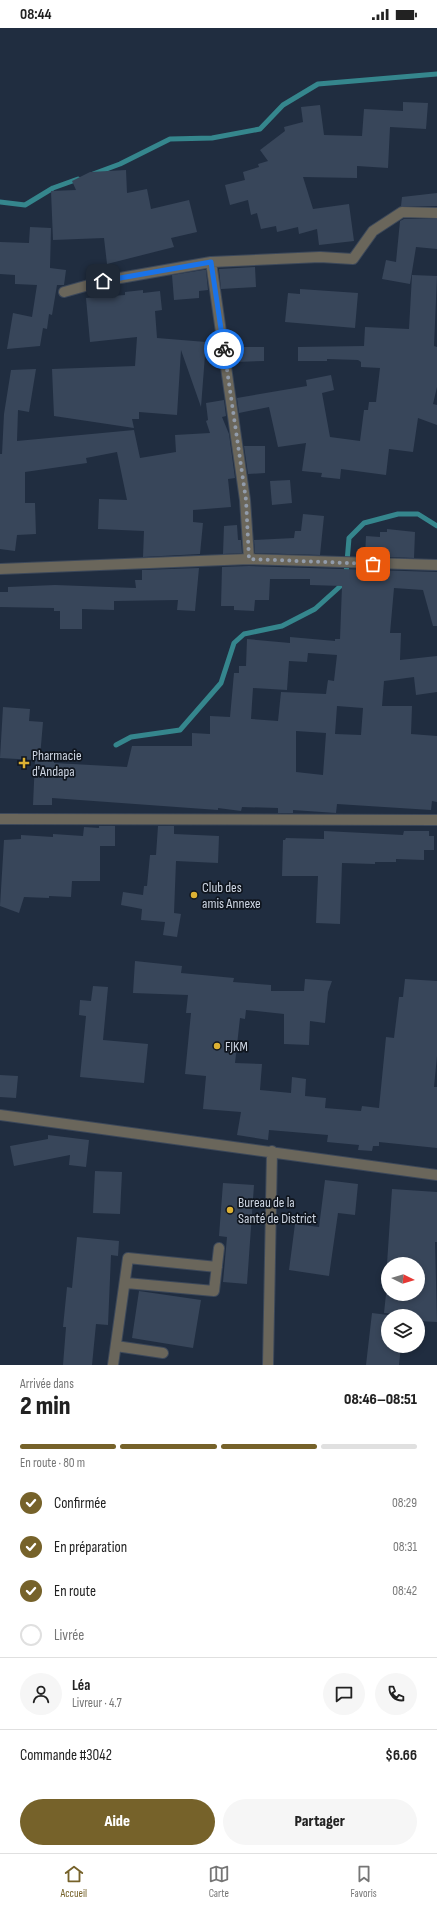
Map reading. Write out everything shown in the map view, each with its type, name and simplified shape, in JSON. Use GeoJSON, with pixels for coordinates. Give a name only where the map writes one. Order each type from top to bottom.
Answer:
{"type":"FeatureCollection","features":[{"type":"Feature","properties":{"kind":"street"},"geometry":{"type":"LineString","coordinates":[[64,292],[103,281],[211,262],[320,257],[353,259],[374,231],[402,212],[437,213]]}},
{"type":"Feature","properties":{"kind":"street"},"geometry":{"type":"LineString","coordinates":[[211,262],[246,500],[249,559]]}},
{"type":"Feature","properties":{"kind":"street"},"geometry":{"type":"LineString","coordinates":[[0,569],[249,559],[359,564],[437,565]]}},
{"type":"Feature","properties":{"kind":"street"},"geometry":{"type":"LineString","coordinates":[[0,819],[437,820]]}},
{"type":"Feature","properties":{"kind":"street"},"geometry":{"type":"LineString","coordinates":[[0,1115],[272,1151],[437,1175]]}},
{"type":"Feature","properties":{"kind":"street"},"geometry":{"type":"LineString","coordinates":[[268,1365],[272,1151]]}},
{"type":"Feature","properties":{"kind":"street"},"geometry":{"type":"LineString","coordinates":[[126,1283],[214,1291],[218,1248]]}},
{"type":"Feature","properties":{"kind":"street"},"geometry":{"type":"LineString","coordinates":[[113,1365],[126,1283],[128,1258],[217,1267]]}},
{"type":"Feature","properties":{"kind":"street"},"geometry":{"type":"LineString","coordinates":[[116,1346],[163,1353]]}},
{"type":"Feature","properties":{"kind":"building"},"geometry":{"type":"Polygon","coordinates":[[[403,102],[428,103],[426,129],[390,127],[388,168],[357,166],[357,178],[303,177],[313,209],[349,204],[354,241],[319,245],[317,229],[299,234],[298,227],[277,232],[276,226],[261,229],[257,213],[251,215],[248,200],[230,205],[225,185],[245,180],[243,172],[259,167],[258,164],[268,161],[260,150],[285,131],[284,127],[303,122],[301,107],[320,105],[324,135],[362,136],[364,109],[403,111],[403,102]]]}},
{"type":"Feature","properties":{"kind":"building"},"geometry":{"type":"Polygon","coordinates":[[[126,170],[127,193],[147,189],[151,209],[189,200],[197,232],[171,238],[174,247],[107,264],[104,238],[53,240],[51,191],[76,190],[72,181],[90,172],[126,170]]]}},
{"type":"Feature","properties":{"kind":"building"},"geometry":{"type":"Polygon","coordinates":[[[437,193],[437,206],[401,206],[402,197],[437,193]]]}},
{"type":"Feature","properties":{"kind":"building"},"geometry":{"type":"Polygon","coordinates":[[[404,219],[437,219],[437,249],[416,247],[410,284],[382,279],[386,260],[396,262],[400,221],[404,219]]]}},
{"type":"Feature","properties":{"kind":"building"},"geometry":{"type":"Polygon","coordinates":[[[30,227],[51,228],[50,268],[66,270],[64,285],[57,285],[52,315],[49,314],[47,329],[43,328],[40,346],[7,349],[13,313],[32,317],[37,285],[15,284],[15,275],[0,274],[0,242],[29,243],[30,227]]]}},
{"type":"Feature","properties":{"kind":"building"},"geometry":{"type":"Polygon","coordinates":[[[255,267],[256,287],[221,289],[219,269],[255,267]]]}},
{"type":"Feature","properties":{"kind":"building"},"geometry":{"type":"Polygon","coordinates":[[[206,270],[208,290],[199,291],[199,298],[174,300],[172,275],[206,270]]]}},
{"type":"Feature","properties":{"kind":"building"},"geometry":{"type":"Polygon","coordinates":[[[412,275],[437,276],[434,346],[437,347],[437,387],[433,404],[437,405],[437,425],[418,418],[413,452],[389,449],[386,475],[341,469],[340,479],[321,477],[322,473],[302,471],[306,443],[278,447],[269,407],[239,413],[237,398],[307,386],[306,380],[331,375],[334,390],[322,393],[330,437],[360,441],[364,410],[368,410],[369,402],[376,402],[380,368],[361,367],[361,362],[358,360],[327,359],[327,361],[298,361],[298,347],[364,346],[365,327],[409,329],[412,275]]]}},
{"type":"Feature","properties":{"kind":"building"},"geometry":{"type":"Polygon","coordinates":[[[300,289],[358,293],[355,328],[285,322],[288,293],[300,294],[300,289]]]}},
{"type":"Feature","properties":{"kind":"building"},"geometry":{"type":"Polygon","coordinates":[[[143,290],[143,293],[160,291],[162,310],[155,311],[157,338],[206,342],[201,407],[181,350],[177,415],[139,412],[139,419],[132,419],[134,428],[54,416],[52,369],[135,366],[137,337],[90,342],[86,298],[125,295],[125,292],[143,290]]]}},
{"type":"Feature","properties":{"kind":"building"},"geometry":{"type":"Polygon","coordinates":[[[235,347],[264,347],[264,361],[235,362],[235,347]]]}},
{"type":"Feature","properties":{"kind":"building"},"geometry":{"type":"Polygon","coordinates":[[[36,369],[29,412],[18,410],[17,441],[134,430],[140,458],[176,452],[175,435],[210,433],[206,421],[208,420],[206,403],[224,400],[226,416],[222,417],[229,434],[235,478],[228,479],[231,507],[193,510],[193,522],[203,523],[200,554],[143,557],[144,531],[98,529],[99,499],[127,500],[117,452],[86,458],[87,463],[25,472],[25,503],[35,503],[36,534],[17,535],[15,551],[0,549],[0,454],[2,454],[4,414],[11,370],[36,369]]]}},
{"type":"Feature","properties":{"kind":"building"},"geometry":{"type":"Polygon","coordinates":[[[244,446],[265,446],[265,473],[248,474],[244,446]]]}},
{"type":"Feature","properties":{"kind":"building"},"geometry":{"type":"Polygon","coordinates":[[[290,480],[292,503],[272,505],[270,481],[290,480]]]}},
{"type":"Feature","properties":{"kind":"building"},"geometry":{"type":"Polygon","coordinates":[[[303,514],[324,516],[320,555],[255,553],[254,540],[294,538],[295,531],[301,531],[303,514]]]}},
{"type":"Feature","properties":{"kind":"building"},"geometry":{"type":"Polygon","coordinates":[[[237,525],[238,540],[241,540],[242,553],[223,554],[224,526],[237,525]]]}},
{"type":"Feature","properties":{"kind":"building"},"geometry":{"type":"Polygon","coordinates":[[[387,529],[415,532],[414,558],[365,556],[366,536],[380,537],[380,532],[387,532],[387,529]]]}},
{"type":"Feature","properties":{"kind":"building"},"geometry":{"type":"Polygon","coordinates":[[[249,566],[437,572],[437,626],[433,626],[423,590],[394,588],[390,633],[401,633],[400,660],[437,656],[437,692],[416,695],[414,677],[384,681],[382,706],[412,706],[411,734],[437,736],[437,802],[432,801],[431,810],[337,804],[336,813],[293,810],[293,813],[278,813],[278,808],[242,807],[241,811],[218,808],[218,810],[52,798],[52,805],[33,805],[35,760],[0,758],[3,707],[30,709],[29,721],[43,722],[40,757],[54,757],[54,763],[127,767],[132,746],[192,746],[192,733],[210,734],[210,716],[230,717],[234,673],[239,673],[239,666],[246,666],[247,639],[290,643],[290,637],[335,641],[335,639],[340,639],[342,586],[310,585],[310,579],[270,579],[269,600],[255,600],[254,611],[234,610],[234,606],[221,606],[222,567],[249,566]],[[308,653],[307,662],[289,661],[287,690],[253,688],[251,719],[278,721],[281,692],[326,694],[328,680],[334,681],[337,655],[308,653]],[[337,706],[335,734],[361,735],[363,708],[337,706]],[[296,731],[296,772],[323,775],[326,733],[296,731]]]}},
{"type":"Feature","properties":{"kind":"building"},"geometry":{"type":"Polygon","coordinates":[[[199,568],[195,611],[177,610],[178,600],[114,601],[114,610],[82,609],[82,629],[60,629],[60,611],[54,611],[54,608],[0,607],[0,592],[8,592],[8,587],[55,585],[136,588],[135,580],[142,580],[142,570],[199,568]]]}},
{"type":"Feature","properties":{"kind":"building"},"geometry":{"type":"Polygon","coordinates":[[[99,826],[115,826],[115,846],[100,846],[100,881],[72,881],[71,897],[24,897],[19,913],[0,906],[4,840],[21,839],[21,835],[53,837],[53,834],[83,836],[84,827],[99,828],[99,826]]]}},
{"type":"Feature","properties":{"kind":"building"},"geometry":{"type":"Polygon","coordinates":[[[158,826],[174,826],[174,834],[219,836],[218,863],[176,861],[174,913],[181,914],[177,937],[163,935],[165,922],[141,920],[142,909],[121,905],[123,892],[143,895],[144,886],[147,886],[150,855],[156,855],[158,826]]]}},
{"type":"Feature","properties":{"kind":"building"},"geometry":{"type":"Polygon","coordinates":[[[324,831],[403,835],[404,831],[429,831],[429,836],[434,836],[434,850],[424,850],[424,860],[396,859],[396,862],[375,862],[375,864],[342,863],[340,924],[316,923],[318,876],[282,876],[283,840],[286,838],[324,839],[324,831]]]}},
{"type":"Feature","properties":{"kind":"building"},"geometry":{"type":"Polygon","coordinates":[[[135,961],[182,966],[181,973],[234,978],[233,982],[271,985],[271,991],[304,991],[305,979],[332,981],[328,992],[325,1023],[310,1021],[309,1045],[284,1044],[284,1014],[246,1010],[245,1019],[240,1018],[235,1063],[262,1064],[260,1090],[291,1093],[292,1077],[306,1079],[305,1096],[326,1098],[325,1108],[361,1111],[362,1106],[379,1108],[386,1037],[394,1038],[399,997],[403,997],[405,979],[437,981],[437,1056],[434,1087],[437,1087],[437,1148],[379,1142],[379,1146],[373,1146],[372,1151],[358,1150],[359,1145],[327,1142],[328,1135],[269,1130],[268,1140],[237,1135],[241,1112],[203,1109],[206,1076],[185,1074],[191,1013],[186,1013],[188,995],[133,993],[135,961]]]}},
{"type":"Feature","properties":{"kind":"building"},"geometry":{"type":"Polygon","coordinates":[[[93,986],[108,987],[103,1040],[148,1044],[144,1083],[80,1077],[86,1016],[79,1015],[80,1000],[91,1001],[93,986]]]}},
{"type":"Feature","properties":{"kind":"building"},"geometry":{"type":"Polygon","coordinates":[[[0,1075],[18,1076],[16,1098],[0,1097],[0,1075]]]}},
{"type":"Feature","properties":{"kind":"building"},"geometry":{"type":"Polygon","coordinates":[[[48,1135],[89,1140],[86,1167],[69,1165],[70,1155],[14,1166],[10,1146],[48,1139],[48,1135]]]}},
{"type":"Feature","properties":{"kind":"building"},"geometry":{"type":"Polygon","coordinates":[[[95,1171],[122,1172],[120,1214],[93,1213],[95,1171]]]}},
{"type":"Feature","properties":{"kind":"building"},"geometry":{"type":"Polygon","coordinates":[[[325,1180],[358,1184],[355,1215],[338,1213],[329,1276],[289,1270],[295,1224],[319,1227],[325,1180]]]}},
{"type":"Feature","properties":{"kind":"building"},"geometry":{"type":"Polygon","coordinates":[[[223,1183],[254,1185],[247,1284],[223,1282],[227,1237],[219,1236],[223,1183]]]}},
{"type":"Feature","properties":{"kind":"building"},"geometry":{"type":"Polygon","coordinates":[[[392,1189],[437,1192],[437,1242],[435,1242],[437,1322],[425,1321],[425,1309],[384,1309],[385,1301],[425,1301],[425,1257],[387,1257],[392,1189]]]}},
{"type":"Feature","properties":{"kind":"building"},"geometry":{"type":"Polygon","coordinates":[[[77,1237],[119,1241],[118,1256],[111,1255],[108,1325],[96,1324],[92,1365],[63,1365],[66,1327],[63,1327],[67,1287],[72,1288],[77,1237]]]}},
{"type":"Feature","properties":{"kind":"building"},"geometry":{"type":"Polygon","coordinates":[[[139,1291],[201,1300],[193,1348],[132,1338],[139,1291]]]}},
{"type":"Feature","properties":{"kind":"building"},"geometry":{"type":"Polygon","coordinates":[[[372,1313],[381,1314],[381,1353],[400,1353],[399,1365],[366,1365],[372,1313]]]}},
{"type":"Feature","properties":{"kind":"waterway"},"geometry":{"type":"LineString","coordinates":[[93,174],[120,164],[170,139],[212,138],[260,129],[283,105],[318,84],[437,74]]}},
{"type":"Feature","properties":{"kind":"waterway"},"geometry":{"type":"LineString","coordinates":[[0,202],[25,205],[53,188],[78,179]]}},
{"type":"Feature","properties":{"kind":"waterway"},"geometry":{"type":"LineString","coordinates":[[346,574],[349,538],[364,523],[398,514],[418,514],[437,526]]}},
{"type":"Feature","properties":{"kind":"waterway"},"geometry":{"type":"LineString","coordinates":[[116,745],[131,737],[180,730],[221,683],[234,643],[244,634],[282,626],[315,609],[345,582]]}},
{"type":"Feature","properties":{"kind":"way so far"},"geometry":{"type":"LineString","coordinates":[[224,349],[230,402],[246,500],[249,559],[373,564]]}},
{"type":"Feature","properties":{"kind":"place","name":"Pharmacie d'Andapa"},"geometry":{"type":"Point","coordinates":[24,763]}},
{"type":"Feature","properties":{"kind":"place","name":"Club des amis Annexe"},"geometry":{"type":"Point","coordinates":[194,895]}},
{"type":"Feature","properties":{"kind":"place","name":"FJKM"},"geometry":{"type":"Point","coordinates":[217,1046]}},
{"type":"Feature","properties":{"kind":"place","name":"Bureau de la Santé de District"},"geometry":{"type":"Point","coordinates":[230,1210]}},
{"type":"Feature","properties":{"kind":"route"},"geometry":{"type":"LineString","coordinates":[[103,281],[211,262],[224,349]]}}]}
